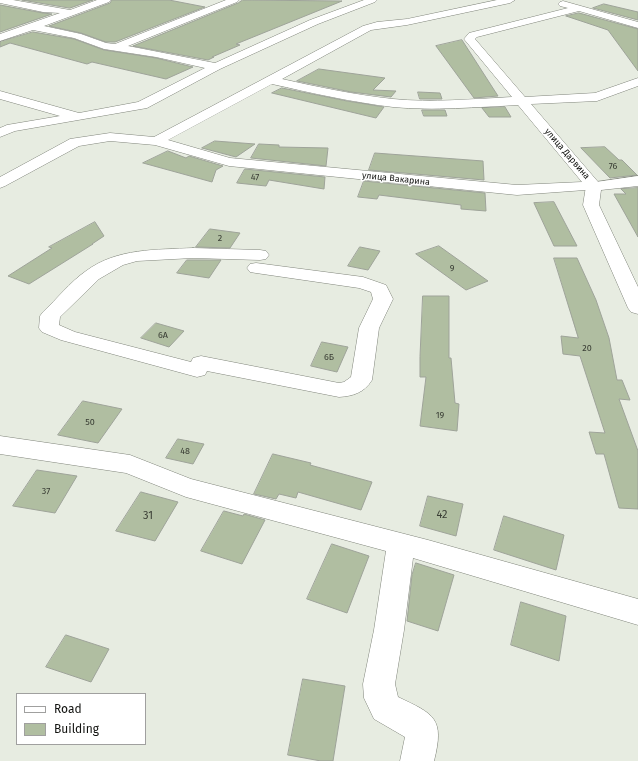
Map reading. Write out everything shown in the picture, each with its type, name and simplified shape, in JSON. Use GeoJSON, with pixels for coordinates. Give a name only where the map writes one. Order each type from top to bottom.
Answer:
{"type":"FeatureCollection","features":[{"type":"Feature","properties":{"kind":"street"},"geometry":{"type":"LineString","coordinates":[[0,0],[43,10],[78,10]]}},
{"type":"Feature","properties":{"kind":"street"},"geometry":{"type":"LineString","coordinates":[[0,38],[106,0]]}},
{"type":"Feature","properties":{"kind":"street"},"geometry":{"type":"LineString","coordinates":[[114,48],[234,0]]}},
{"type":"Feature","properties":{"kind":"street"},"geometry":{"type":"LineString","coordinates":[[0,133],[12,128],[26,125],[79,117],[142,104],[216,67],[314,22],[372,0]]}},
{"type":"Feature","properties":{"kind":"street"},"geometry":{"type":"LineString","coordinates":[[156,141],[367,28],[377,25],[408,22],[510,0]]}},
{"type":"Feature","properties":{"kind":"street"},"geometry":{"type":"LineString","coordinates":[[551,0],[577,9],[638,25]]}},
{"type":"Feature","properties":{"kind":"street","name":"улица Дарвина"},"geometry":{"type":"LineString","coordinates":[[577,9],[473,35],[469,39],[594,186],[591,205],[638,308]]}},
{"type":"Feature","properties":{"kind":"street"},"geometry":{"type":"LineString","coordinates":[[31,26],[77,36],[114,48],[156,54],[216,67]]}},
{"type":"Feature","properties":{"kind":"street"},"geometry":{"type":"LineString","coordinates":[[272,80],[335,94],[393,103],[438,106],[597,97],[638,82]]}},
{"type":"Feature","properties":{"kind":"street"},"geometry":{"type":"LineString","coordinates":[[0,95],[79,117]]}},
{"type":"Feature","properties":{"kind":"street","name":"улица Вакарина"},"geometry":{"type":"LineString","coordinates":[[0,183],[75,142],[110,136],[156,141],[229,162],[516,190],[638,182]]}},
{"type":"Feature","properties":{"kind":"street"},"geometry":{"type":"LineString","coordinates":[[185,253],[258,262],[356,282],[378,289],[383,299],[369,328],[361,380],[350,389],[339,390],[199,367],[68,336],[49,328],[50,316],[92,275],[116,261],[137,256],[185,253]]}},
{"type":"Feature","properties":{"kind":"street"},"geometry":{"type":"LineString","coordinates":[[0,445],[130,464],[186,487],[401,544],[638,612]]}},
{"type":"Feature","properties":{"kind":"street"},"geometry":{"type":"LineString","coordinates":[[401,544],[389,630],[379,684],[380,698],[386,708],[414,722],[422,730],[422,742],[417,761]]}},
{"type":"Feature","properties":{"kind":"building"},"geometry":{"type":"Polygon","coordinates":[[[22,0],[93,0],[70,8],[22,0]]]}},
{"type":"Feature","properties":{"kind":"building"},"geometry":{"type":"Polygon","coordinates":[[[112,0],[169,0],[205,7],[115,42],[106,42],[81,33],[49,26],[110,3],[112,0]]]}},
{"type":"Feature","properties":{"kind":"building"},"geometry":{"type":"Polygon","coordinates":[[[243,0],[342,1],[236,44],[240,45],[208,60],[133,46],[238,3],[243,0]]]}},
{"type":"Feature","properties":{"kind":"building"},"geometry":{"type":"Polygon","coordinates":[[[604,4],[638,12],[638,20],[593,8],[604,4]]]}},
{"type":"Feature","properties":{"kind":"building"},"geometry":{"type":"Polygon","coordinates":[[[0,5],[43,13],[52,14],[0,32],[0,5]]]}},
{"type":"Feature","properties":{"kind":"building"},"geometry":{"type":"Polygon","coordinates":[[[579,13],[638,29],[638,71],[608,30],[566,16],[579,13]]]}},
{"type":"Feature","properties":{"kind":"building"},"geometry":{"type":"Polygon","coordinates":[[[33,32],[74,39],[104,50],[156,58],[193,67],[166,79],[92,62],[87,64],[10,43],[0,47],[0,42],[33,32]]]}},
{"type":"Feature","properties":{"kind":"building"},"geometry":{"type":"Polygon","coordinates":[[[462,40],[498,96],[474,98],[436,46],[462,40]]]}},
{"type":"Feature","properties":{"kind":"building"},"geometry":{"type":"Polygon","coordinates":[[[319,69],[385,78],[373,90],[396,91],[391,97],[351,92],[297,81],[319,69]]]}},
{"type":"Feature","properties":{"kind":"building"},"geometry":{"type":"Polygon","coordinates":[[[282,88],[384,107],[376,118],[272,93],[282,88]]]}},
{"type":"Feature","properties":{"kind":"building"},"geometry":{"type":"Polygon","coordinates":[[[418,92],[440,93],[442,99],[420,99],[418,92]]]}},
{"type":"Feature","properties":{"kind":"building"},"geometry":{"type":"Polygon","coordinates":[[[505,107],[511,117],[489,117],[482,108],[505,107]]]}},
{"type":"Feature","properties":{"kind":"building"},"geometry":{"type":"Polygon","coordinates":[[[422,110],[445,110],[447,116],[424,116],[422,110]]]}},
{"type":"Feature","properties":{"kind":"building"},"geometry":{"type":"Polygon","coordinates":[[[215,141],[255,144],[236,157],[202,148],[215,141]]]}},
{"type":"Feature","properties":{"kind":"building"},"geometry":{"type":"Polygon","coordinates":[[[259,144],[279,145],[279,147],[328,148],[326,166],[251,158],[259,144]]]}},
{"type":"Feature","properties":{"kind":"building"},"geometry":{"type":"Polygon","coordinates":[[[605,147],[619,160],[622,160],[637,175],[610,178],[581,148],[605,147]]]}},
{"type":"Feature","properties":{"kind":"building"},"geometry":{"type":"Polygon","coordinates":[[[168,151],[186,158],[189,156],[223,166],[216,170],[212,182],[143,163],[168,151]]]}},
{"type":"Feature","properties":{"kind":"building"},"geometry":{"type":"Polygon","coordinates":[[[375,153],[483,161],[484,180],[369,170],[375,153]]]}},
{"type":"Feature","properties":{"kind":"building"},"geometry":{"type":"Polygon","coordinates":[[[245,169],[325,177],[324,189],[269,180],[266,186],[237,183],[245,169]]]}},
{"type":"Feature","properties":{"kind":"building"},"geometry":{"type":"Polygon","coordinates":[[[364,181],[485,193],[486,211],[461,209],[461,205],[379,195],[377,199],[358,197],[364,181]]]}},
{"type":"Feature","properties":{"kind":"building"},"geometry":{"type":"Polygon","coordinates":[[[638,188],[638,237],[614,194],[626,194],[621,189],[638,188]]]}},
{"type":"Feature","properties":{"kind":"building"},"geometry":{"type":"Polygon","coordinates":[[[554,202],[577,246],[554,246],[534,203],[554,202]]]}},
{"type":"Feature","properties":{"kind":"building"},"geometry":{"type":"Polygon","coordinates":[[[95,222],[104,236],[29,284],[8,276],[52,248],[49,247],[95,222]]]}},
{"type":"Feature","properties":{"kind":"building"},"geometry":{"type":"Polygon","coordinates":[[[210,229],[240,233],[230,248],[196,247],[210,229]]]}},
{"type":"Feature","properties":{"kind":"building"},"geometry":{"type":"Polygon","coordinates":[[[439,246],[488,281],[466,290],[416,254],[439,246]]]}},
{"type":"Feature","properties":{"kind":"building"},"geometry":{"type":"Polygon","coordinates":[[[360,247],[380,251],[368,270],[348,266],[360,247]]]}},
{"type":"Feature","properties":{"kind":"building"},"geometry":{"type":"Polygon","coordinates":[[[554,258],[577,258],[596,300],[609,338],[617,380],[622,380],[630,400],[619,399],[638,451],[638,509],[619,508],[604,454],[596,454],[589,432],[605,433],[580,356],[563,354],[561,336],[578,338],[554,258]]]}},
{"type":"Feature","properties":{"kind":"building"},"geometry":{"type":"Polygon","coordinates":[[[187,260],[221,260],[209,278],[177,273],[187,260]]]}},
{"type":"Feature","properties":{"kind":"building"},"geometry":{"type":"Polygon","coordinates":[[[423,296],[449,296],[449,358],[451,358],[455,403],[459,404],[457,431],[420,426],[426,377],[420,377],[423,296]]]}},
{"type":"Feature","properties":{"kind":"building"},"geometry":{"type":"Polygon","coordinates":[[[156,323],[184,331],[169,347],[141,338],[156,323]]]}},
{"type":"Feature","properties":{"kind":"building"},"geometry":{"type":"Polygon","coordinates":[[[322,342],[348,347],[337,372],[311,366],[322,342]]]}},
{"type":"Feature","properties":{"kind":"building"},"geometry":{"type":"Polygon","coordinates":[[[83,401],[122,409],[98,443],[58,435],[83,401]]]}},
{"type":"Feature","properties":{"kind":"building"},"geometry":{"type":"Polygon","coordinates":[[[178,439],[204,444],[193,464],[166,458],[178,439]]]}},
{"type":"Feature","properties":{"kind":"building"},"geometry":{"type":"Polygon","coordinates":[[[273,454],[311,463],[310,465],[372,482],[361,510],[298,492],[296,498],[279,494],[276,499],[254,494],[273,454]]]}},
{"type":"Feature","properties":{"kind":"building"},"geometry":{"type":"Polygon","coordinates":[[[37,470],[77,476],[55,513],[13,506],[37,470]]]}},
{"type":"Feature","properties":{"kind":"building"},"geometry":{"type":"Polygon","coordinates":[[[141,492],[178,502],[155,541],[116,531],[141,492]]]}},
{"type":"Feature","properties":{"kind":"building"},"geometry":{"type":"Polygon","coordinates":[[[428,496],[463,504],[456,536],[420,526],[428,496]]]}},
{"type":"Feature","properties":{"kind":"building"},"geometry":{"type":"Polygon","coordinates":[[[224,511],[243,516],[244,514],[265,520],[242,564],[201,551],[224,511]]]}},
{"type":"Feature","properties":{"kind":"building"},"geometry":{"type":"Polygon","coordinates":[[[504,516],[564,535],[556,570],[494,550],[504,516]]]}},
{"type":"Feature","properties":{"kind":"building"},"geometry":{"type":"Polygon","coordinates":[[[332,544],[369,556],[347,613],[307,599],[332,544]]]}},
{"type":"Feature","properties":{"kind":"building"},"geometry":{"type":"Polygon","coordinates":[[[416,563],[454,575],[438,631],[407,621],[412,575],[416,563]]]}},
{"type":"Feature","properties":{"kind":"building"},"geometry":{"type":"Polygon","coordinates":[[[521,602],[566,616],[559,661],[511,645],[521,602]]]}},
{"type":"Feature","properties":{"kind":"building"},"geometry":{"type":"Polygon","coordinates":[[[66,635],[109,649],[91,682],[46,667],[66,635]]]}},
{"type":"Feature","properties":{"kind":"building"},"geometry":{"type":"Polygon","coordinates":[[[303,679],[345,686],[333,761],[321,761],[288,755],[303,679]]]}}]}
